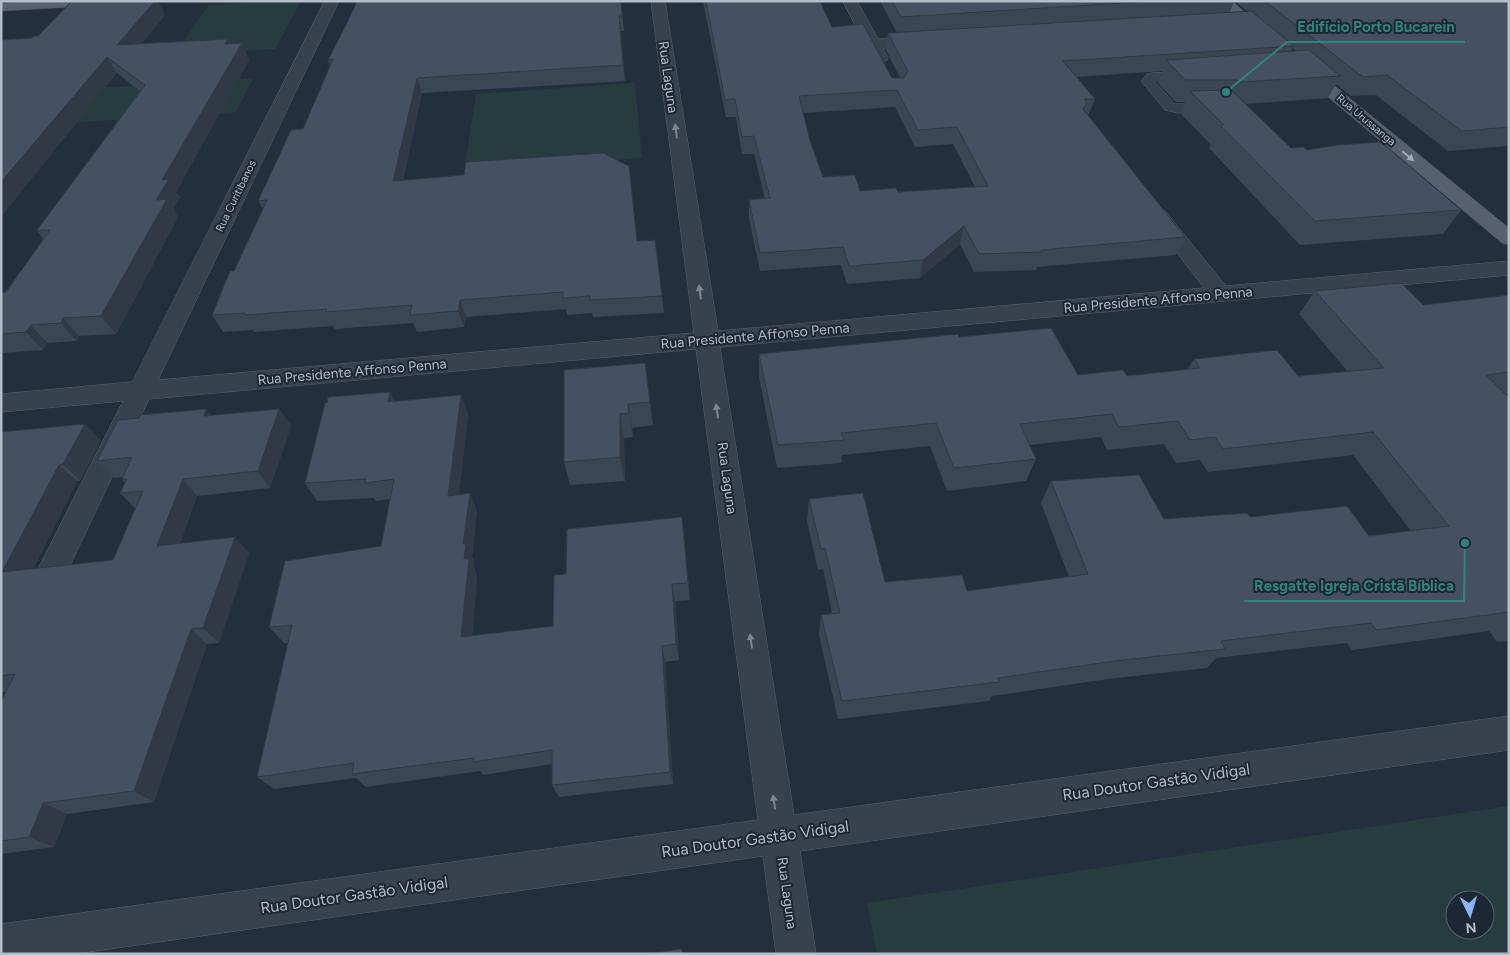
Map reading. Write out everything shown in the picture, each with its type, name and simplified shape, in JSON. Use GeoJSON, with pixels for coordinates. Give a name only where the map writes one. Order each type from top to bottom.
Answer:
{"type":"FeatureCollection","features":[{"type":"Feature","properties":{"kind":"main road"},"geometry":{"type":"LineString","coordinates":[[1,7],[105,1]]}},
{"type":"Feature","properties":{"kind":"main road","name":"Rua Urussanga"},"geometry":{"type":"LineString","coordinates":[[1223,1],[1237,21],[1290,60],[1509,239]]}},
{"type":"Feature","properties":{"kind":"street","name":"Rua Curitibanos"},"geometry":{"type":"LineString","coordinates":[[54,567],[332,1]]}},
{"type":"Feature","properties":{"kind":"street","name":"Rua Laguna"},"geometry":{"type":"LineString","coordinates":[[658,1],[796,954]]}},
{"type":"Feature","properties":{"kind":"street"},"geometry":{"type":"LineString","coordinates":[[850,1],[888,74]]}},
{"type":"Feature","properties":{"kind":"street"},"geometry":{"type":"LineString","coordinates":[[74,15],[86,2]]}},
{"type":"Feature","properties":{"kind":"street"},"geometry":{"type":"LineString","coordinates":[[873,44],[942,39]]}},
{"type":"Feature","properties":{"kind":"street"},"geometry":{"type":"LineString","coordinates":[[1148,202],[1220,294]]}},
{"type":"Feature","properties":{"kind":"street","name":"Rua Presidente Affonso Penna"},"geometry":{"type":"LineString","coordinates":[[1,403],[1509,268]]}},
{"type":"Feature","properties":{"kind":"street","name":"Rua Doutor Gastão Vidigal"},"geometry":{"type":"LineString","coordinates":[[1,944],[1509,733]]}},
{"type":"Feature","properties":{"kind":"lane"},"geometry":{"type":"LineString","coordinates":[[1198,74],[1152,77],[1147,80],[1170,107],[1222,107]]}},
{"type":"Feature","properties":{"kind":"green space"},"geometry":{"type":"Polygon","coordinates":[[[301,1],[275,49],[174,55],[209,5],[301,1]]]}},
{"type":"Feature","properties":{"kind":"green space"},"geometry":{"type":"Polygon","coordinates":[[[253,78],[236,112],[36,125],[65,90],[253,78]]]}},
{"type":"Feature","properties":{"kind":"green space"},"geometry":{"type":"Polygon","coordinates":[[[635,83],[642,158],[464,171],[476,94],[635,83]]]}},
{"type":"Feature","properties":{"kind":"green space"},"geometry":{"type":"Polygon","coordinates":[[[1509,806],[1509,954],[877,954],[867,903],[1509,806]]]}},
{"type":"Feature","properties":{"kind":"building"},"geometry":{"type":"Polygon","coordinates":[[[72,1],[155,1],[117,45],[228,39],[225,44],[242,43],[162,180],[169,179],[156,200],[167,199],[101,316],[63,318],[61,323],[31,325],[26,332],[1,334],[1,293],[6,292],[50,230],[37,230],[145,85],[107,57],[1,182],[1,40],[38,36],[72,1]]]}},
{"type":"Feature","properties":{"kind":"building"},"geometry":{"type":"Polygon","coordinates":[[[357,1],[621,1],[622,16],[619,16],[623,65],[417,78],[393,181],[464,175],[466,162],[603,153],[629,166],[637,241],[655,240],[662,296],[590,300],[590,296],[563,298],[563,292],[460,300],[458,311],[410,315],[412,305],[326,312],[327,309],[244,315],[245,313],[212,315],[230,271],[234,271],[267,200],[258,201],[291,130],[303,129],[333,59],[328,60],[357,1]]]}},
{"type":"Feature","properties":{"kind":"building"},"geometry":{"type":"Polygon","coordinates":[[[706,1],[820,1],[832,27],[863,24],[892,78],[904,78],[908,71],[888,33],[1251,11],[1294,46],[1063,61],[1095,99],[1084,99],[1087,102],[1083,109],[1185,237],[1041,250],[1042,252],[979,254],[964,226],[923,260],[849,266],[843,247],[760,253],[749,200],[770,198],[754,136],[742,137],[735,99],[725,100],[706,1]],[[897,90],[799,96],[810,141],[823,177],[855,175],[860,191],[896,188],[898,192],[988,186],[957,127],[918,130],[897,90]]]}},
{"type":"Feature","properties":{"kind":"building"},"geometry":{"type":"Polygon","coordinates":[[[892,1],[1153,1],[901,17],[892,1]]]}},
{"type":"Feature","properties":{"kind":"building"},"geometry":{"type":"Polygon","coordinates":[[[1265,1],[1509,1],[1509,127],[1462,131],[1387,75],[1363,77],[1265,1]]]}},
{"type":"Feature","properties":{"kind":"building"},"geometry":{"type":"Polygon","coordinates":[[[1309,50],[1340,76],[1240,82],[1237,80],[1185,80],[1166,60],[1309,50]]]}},
{"type":"Feature","properties":{"kind":"building"},"geometry":{"type":"Polygon","coordinates":[[[1231,90],[1291,148],[1303,147],[1307,150],[1338,145],[1381,142],[1461,210],[1315,221],[1220,125],[1224,125],[1190,91],[1231,90]]]}},
{"type":"Feature","properties":{"kind":"building"},"geometry":{"type":"Polygon","coordinates":[[[1401,283],[1423,305],[1509,295],[1509,372],[1486,375],[1509,398],[1509,612],[1376,630],[1371,623],[1221,641],[1225,649],[1122,660],[998,678],[999,682],[842,701],[821,615],[840,613],[825,548],[821,549],[809,499],[863,493],[885,582],[962,575],[967,591],[1088,574],[1051,481],[1139,475],[1164,519],[1247,513],[1250,517],[1347,506],[1369,536],[1449,526],[1373,432],[1223,449],[1215,437],[1190,440],[1178,421],[1119,427],[1112,414],[1020,424],[1036,459],[954,468],[936,423],[841,433],[844,440],[778,445],[759,354],[958,334],[959,337],[1051,328],[1078,375],[1123,370],[1127,376],[1200,368],[1194,359],[1277,350],[1298,376],[1384,368],[1315,291],[1401,283]]]}},
{"type":"Feature","properties":{"kind":"building"},"geometry":{"type":"Polygon","coordinates":[[[645,363],[650,402],[628,404],[629,413],[620,414],[620,457],[564,462],[564,370],[645,363]]]}},
{"type":"Feature","properties":{"kind":"building"},"geometry":{"type":"Polygon","coordinates":[[[390,392],[388,402],[461,395],[448,496],[470,493],[463,544],[466,544],[464,559],[469,559],[461,637],[553,626],[554,575],[566,574],[567,529],[682,517],[688,583],[672,584],[676,644],[662,646],[670,772],[552,785],[552,750],[474,762],[474,758],[352,774],[354,763],[257,777],[292,625],[269,627],[285,561],[381,546],[394,479],[365,483],[366,479],[305,483],[325,403],[327,403],[328,397],[390,392]]]}},
{"type":"Feature","properties":{"kind":"building"},"geometry":{"type":"Polygon","coordinates":[[[206,409],[204,416],[279,409],[258,471],[183,479],[157,546],[235,537],[203,628],[191,629],[134,791],[43,803],[29,837],[1,841],[1,702],[15,674],[1,676],[1,432],[85,424],[63,464],[59,465],[2,572],[113,560],[143,491],[120,493],[127,479],[122,479],[132,457],[97,461],[118,420],[139,418],[140,415],[206,409]]]}},
{"type":"Feature","properties":{"kind":"building"},"geometry":{"type":"Polygon","coordinates":[[[682,949],[683,954],[644,954],[682,949]]]}},
{"type":"Feature","properties":{"kind":"place","name":"Edifício Porto Bucarein"},"geometry":{"type":"Point","coordinates":[1226,92]}},
{"type":"Feature","properties":{"kind":"place","name":"Resgatte Igreja Cristã Bíblica"},"geometry":{"type":"Point","coordinates":[1465,543]}}]}
